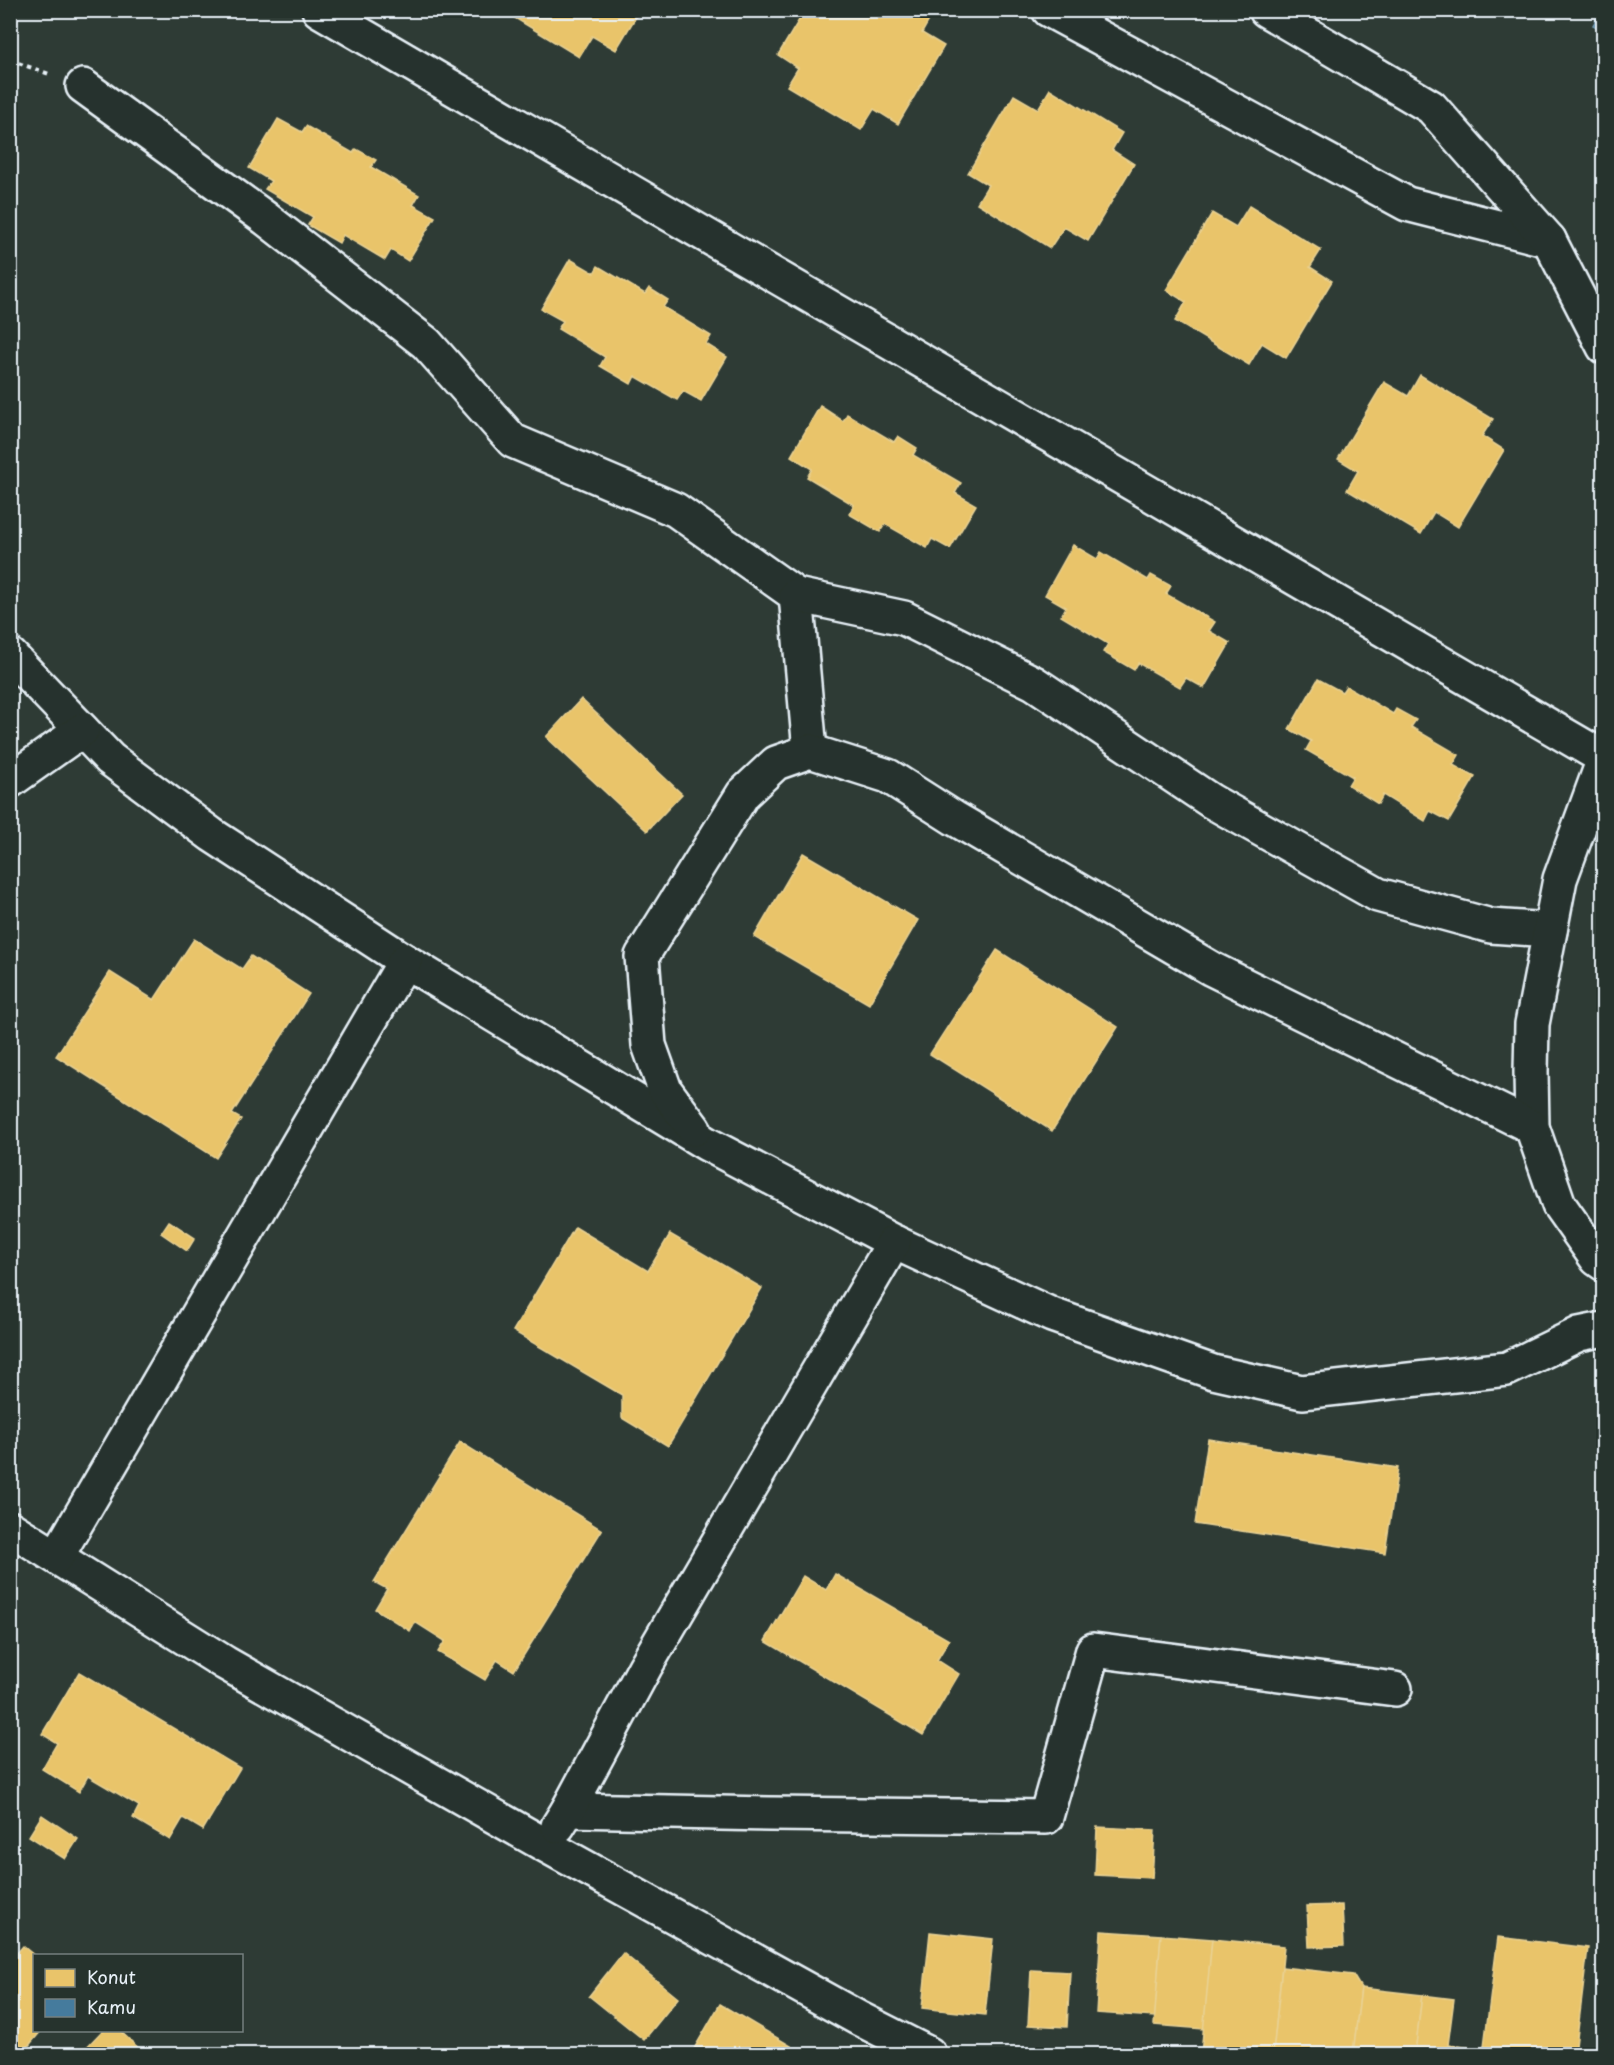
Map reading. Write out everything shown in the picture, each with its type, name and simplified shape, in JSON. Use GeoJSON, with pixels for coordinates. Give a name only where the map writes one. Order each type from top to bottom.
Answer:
{"type":"FeatureCollection","features":[{"type":"Feature","properties":{"kind":"street"},"geometry":{"type":"LineString","coordinates":[[319,10],[1604,758],[1560,879],[1532,1024],[1532,1127],[1559,1205],[1597,1259],[1604,1264]]}},
{"type":"Feature","properties":{"kind":"street"},"geometry":{"type":"LineString","coordinates":[[1048,10],[1407,204],[1549,240]]}},
{"type":"Feature","properties":{"kind":"street"},"geometry":{"type":"LineString","coordinates":[[1266,10],[1431,107],[1549,240],[1604,347]]}},
{"type":"Feature","properties":{"kind":"street"},"geometry":{"type":"LineString","coordinates":[[83,87],[265,218],[426,343],[513,441],[676,510],[796,595],[904,618],[1034,683],[1211,801],[1378,895],[1491,926],[1550,930]]}},
{"type":"Feature","properties":{"kind":"street"},"geometry":{"type":"LineString","coordinates":[[796,595],[810,751]]}},
{"type":"Feature","properties":{"kind":"street"},"geometry":{"type":"LineString","coordinates":[[10,655],[110,759],[213,835],[405,961],[706,1144],[894,1242],[1052,1315],[1213,1372],[1302,1392],[1507,1369],[1579,1334],[1604,1329]]}},
{"type":"Feature","properties":{"kind":"street"},"geometry":{"type":"LineString","coordinates":[[10,781],[81,730]]}},
{"type":"Feature","properties":{"kind":"street"},"geometry":{"type":"LineString","coordinates":[[706,1144],[664,1089],[650,1045],[642,956],[744,794],[776,763],[810,751],[888,776],[954,818],[1212,969],[1532,1127]]}},
{"type":"Feature","properties":{"kind":"street"},"geometry":{"type":"LineString","coordinates":[[57,1556],[405,961]]}},
{"type":"Feature","properties":{"kind":"street"},"geometry":{"type":"LineString","coordinates":[[545,1845],[568,1810],[645,1667],[894,1242]]}},
{"type":"Feature","properties":{"kind":"street"},"geometry":{"type":"LineString","coordinates":[[10,1528],[225,1663],[545,1845],[929,2055]]}},
{"type":"Feature","properties":{"kind":"street"},"geometry":{"type":"LineString","coordinates":[[568,1810],[1046,1817],[1093,1650],[1395,1689]]}},
{"type":"Feature","properties":{"kind":"building: Konut"},"geometry":{"type":"Polygon","coordinates":[[[506,10],[640,10],[616,50],[592,36],[579,57],[505,12],[506,10]]]}},
{"type":"Feature","properties":{"kind":"building: Konut"},"geometry":{"type":"Polygon","coordinates":[[[805,10],[924,10],[932,15],[922,33],[944,46],[898,124],[874,109],[861,130],[787,86],[798,68],[778,55],[805,10]]]}},
{"type":"Feature","properties":{"kind":"building: Konut"},"geometry":{"type":"Polygon","coordinates":[[[1050,89],[1122,133],[1112,150],[1134,164],[1088,241],[1064,227],[1050,248],[977,203],[988,185],[968,173],[1014,95],[1038,109],[1050,89]]]}},
{"type":"Feature","properties":{"kind":"building: Konut"},"geometry":{"type":"Polygon","coordinates":[[[278,119],[302,132],[306,126],[353,153],[356,149],[376,160],[371,167],[419,195],[413,205],[435,217],[408,261],[391,250],[385,260],[343,235],[339,243],[308,225],[313,217],[265,189],[271,181],[249,168],[278,119]]]}},
{"type":"Feature","properties":{"kind":"building: Konut"},"geometry":{"type":"Polygon","coordinates":[[[1249,206],[1321,250],[1310,267],[1332,281],[1286,358],[1262,343],[1249,365],[1175,321],[1186,302],[1166,290],[1212,213],[1236,227],[1249,206]]]}},
{"type":"Feature","properties":{"kind":"building: Konut"},"geometry":{"type":"Polygon","coordinates":[[[570,259],[594,273],[598,266],[645,294],[649,288],[668,300],[663,307],[711,336],[706,344],[727,357],[701,401],[683,391],[677,400],[635,376],[631,384],[600,366],[605,357],[558,329],[563,321],[541,309],[570,259]]]}},
{"type":"Feature","properties":{"kind":"building: Konut"},"geometry":{"type":"Polygon","coordinates":[[[1420,375],[1493,419],[1482,436],[1504,450],[1458,527],[1434,512],[1421,534],[1347,490],[1358,471],[1338,459],[1384,382],[1408,396],[1420,375]]]}},
{"type":"Feature","properties":{"kind":"building: Konut"},"geometry":{"type":"Polygon","coordinates":[[[820,406],[843,421],[847,414],[894,442],[898,436],[917,448],[913,455],[961,483],[955,493],[976,505],[950,549],[932,539],[927,548],[885,524],[880,532],[849,514],[854,505],[807,477],[812,469],[791,456],[820,406]]]}},
{"type":"Feature","properties":{"kind":"building: Konut"},"geometry":{"type":"Polygon","coordinates":[[[1073,545],[1097,559],[1101,552],[1148,580],[1151,575],[1171,586],[1166,594],[1215,622],[1209,631],[1230,643],[1204,688],[1186,678],[1180,687],[1138,663],[1134,670],[1103,652],[1108,644],[1061,616],[1066,607],[1045,595],[1073,545]]]}},
{"type":"Feature","properties":{"kind":"building: Konut"},"geometry":{"type":"Polygon","coordinates":[[[1318,679],[1342,692],[1346,686],[1393,714],[1396,709],[1416,720],[1411,727],[1459,755],[1453,765],[1475,777],[1449,821],[1430,811],[1425,821],[1383,795],[1378,804],[1348,785],[1353,777],[1306,750],[1311,741],[1289,729],[1318,679]]]}},
{"type":"Feature","properties":{"kind":"building: Konut"},"geometry":{"type":"Polygon","coordinates":[[[581,699],[682,794],[647,831],[546,737],[581,699]]]}},
{"type":"Feature","properties":{"kind":"building: Konut"},"geometry":{"type":"Polygon","coordinates":[[[803,853],[918,920],[869,1004],[754,937],[803,853]]]}},
{"type":"Feature","properties":{"kind":"building: Konut"},"geometry":{"type":"Polygon","coordinates":[[[194,939],[242,969],[251,956],[309,994],[232,1114],[241,1119],[216,1158],[56,1056],[110,972],[154,1000],[194,939]]]}},
{"type":"Feature","properties":{"kind":"building: Konut"},"geometry":{"type":"Polygon","coordinates":[[[997,950],[1118,1027],[1052,1131],[930,1054],[997,950]]]}},
{"type":"Feature","properties":{"kind":"building: Konut"},"geometry":{"type":"Polygon","coordinates":[[[169,1221],[195,1238],[187,1251],[161,1233],[169,1221]]]}},
{"type":"Feature","properties":{"kind":"building: Konut"},"geometry":{"type":"Polygon","coordinates":[[[575,1227],[648,1271],[670,1234],[762,1288],[668,1446],[622,1418],[622,1395],[513,1331],[575,1227]]]}},
{"type":"Feature","properties":{"kind":"building: Konut"},"geometry":{"type":"Polygon","coordinates":[[[1208,1439],[1398,1468],[1385,1553],[1195,1524],[1208,1439]]]}},
{"type":"Feature","properties":{"kind":"building: Konut"},"geometry":{"type":"Polygon","coordinates":[[[460,1442],[602,1530],[514,1671],[497,1660],[485,1680],[438,1652],[445,1641],[415,1622],[410,1631],[375,1609],[387,1589],[374,1582],[460,1442]]]}},
{"type":"Feature","properties":{"kind":"building: Konut"},"geometry":{"type":"Polygon","coordinates":[[[835,1574],[949,1640],[937,1660],[959,1674],[923,1735],[765,1641],[803,1576],[826,1590],[835,1574]]]}},
{"type":"Feature","properties":{"kind":"building: Konut"},"geometry":{"type":"Polygon","coordinates":[[[79,1672],[240,1768],[203,1830],[183,1818],[170,1840],[133,1818],[139,1806],[88,1776],[79,1792],[42,1769],[57,1743],[42,1734],[79,1672]]]}},
{"type":"Feature","properties":{"kind":"building: Konut"},"geometry":{"type":"Polygon","coordinates":[[[42,1815],[78,1839],[65,1859],[29,1836],[42,1815]]]}},
{"type":"Feature","properties":{"kind":"building: Konut"},"geometry":{"type":"Polygon","coordinates":[[[1097,1827],[1155,1830],[1152,1878],[1095,1875],[1097,1827]]]}},
{"type":"Feature","properties":{"kind":"building: Konut"},"geometry":{"type":"Polygon","coordinates":[[[1342,1905],[1344,1946],[1309,1947],[1307,1906],[1342,1905]]]}},
{"type":"Feature","properties":{"kind":"building: Konut"},"geometry":{"type":"Polygon","coordinates":[[[1101,1931],[1161,1935],[1155,2017],[1096,2013],[1101,1931]]]}},
{"type":"Feature","properties":{"kind":"building: Konut"},"geometry":{"type":"Polygon","coordinates":[[[930,1932],[993,1939],[985,2015],[922,2008],[930,1932]]]}},
{"type":"Feature","properties":{"kind":"building: Konut"},"geometry":{"type":"Polygon","coordinates":[[[1161,1935],[1212,1939],[1204,2029],[1154,2025],[1161,1935]]]}},
{"type":"Feature","properties":{"kind":"building: Konut"},"geometry":{"type":"Polygon","coordinates":[[[1498,1937],[1588,1948],[1575,2054],[1483,2054],[1498,1937]]]}},
{"type":"Feature","properties":{"kind":"building: Konut"},"geometry":{"type":"Polygon","coordinates":[[[1212,1939],[1284,1946],[1273,2054],[1201,2054],[1212,1939]]]}},
{"type":"Feature","properties":{"kind":"building: Konut"},"geometry":{"type":"Polygon","coordinates":[[[23,1946],[33,1954],[33,2032],[40,2032],[26,2049],[10,2036],[10,1961],[23,1946]]]}},
{"type":"Feature","properties":{"kind":"building: Konut"},"geometry":{"type":"Polygon","coordinates":[[[623,1953],[678,1998],[644,2040],[589,1996],[623,1953]]]}},
{"type":"Feature","properties":{"kind":"building: Konut"},"geometry":{"type":"Polygon","coordinates":[[[1282,1967],[1353,1975],[1361,1988],[1353,2054],[1273,2054],[1282,1967]]]}},
{"type":"Feature","properties":{"kind":"building: Konut"},"geometry":{"type":"Polygon","coordinates":[[[1031,1970],[1070,1972],[1067,2027],[1028,2025],[1031,1970]]]}},
{"type":"Feature","properties":{"kind":"building: Konut"},"geometry":{"type":"Polygon","coordinates":[[[1361,1988],[1422,1995],[1415,2054],[1353,2054],[1361,1988]]]}},
{"type":"Feature","properties":{"kind":"building: Konut"},"geometry":{"type":"Polygon","coordinates":[[[1422,1995],[1454,1999],[1448,2045],[1473,2048],[1472,2054],[1415,2054],[1422,1995]]]}},
{"type":"Feature","properties":{"kind":"building: Konut"},"geometry":{"type":"Polygon","coordinates":[[[720,2004],[791,2046],[786,2054],[691,2054],[720,2004]]]}},
{"type":"Feature","properties":{"kind":"building: Konut"},"geometry":{"type":"Polygon","coordinates":[[[101,2032],[121,2032],[145,2054],[80,2054],[101,2032]]]}},
{"type":"Feature","properties":{"kind":"building: Kamu"},"geometry":{"type":"Polygon","coordinates":[[[1604,10],[1604,31],[1593,25],[1604,10]]]}}]}
